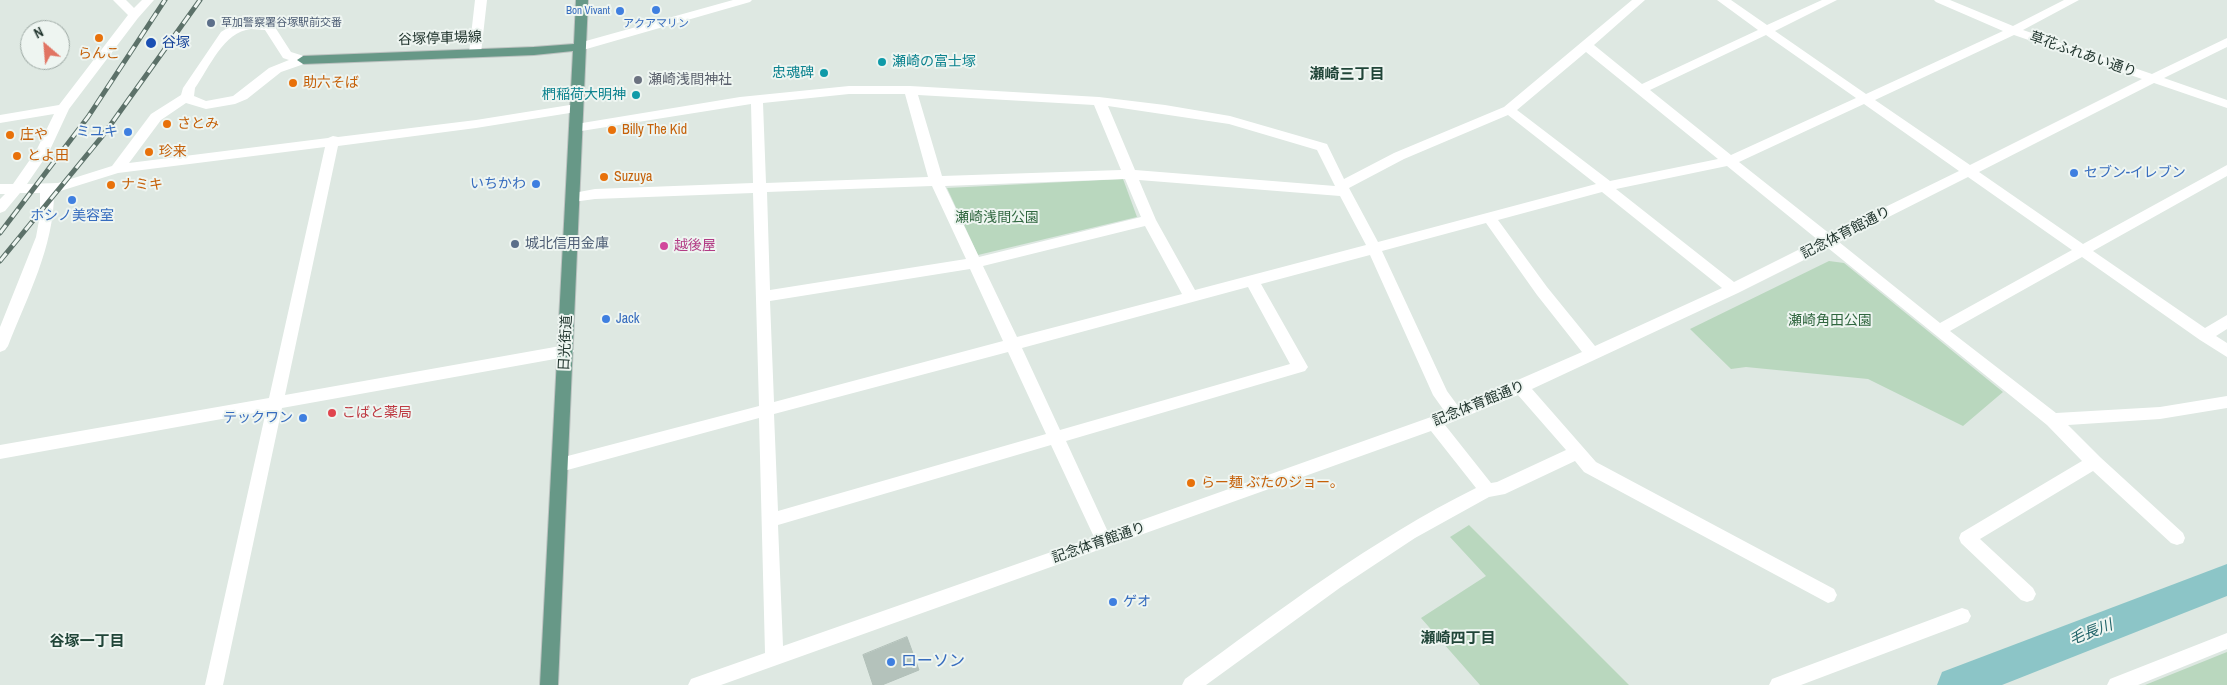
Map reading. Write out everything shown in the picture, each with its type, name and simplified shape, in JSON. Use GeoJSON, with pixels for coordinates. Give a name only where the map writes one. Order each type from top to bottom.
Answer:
{"type":"FeatureCollection","features":[{"type":"Feature","properties":{"kind":"main road","name":"日光街道"},"geometry":{"type":"LineString","coordinates":[[549,685],[582,0]]}},
{"type":"Feature","properties":{"kind":"main road","name":"谷塚停車場線"},"geometry":{"type":"LineString","coordinates":[[303,60],[579,47]]}},
{"type":"Feature","properties":{"kind":"street"},"geometry":{"type":"LineString","coordinates":[[119,0],[134,15]]}},
{"type":"Feature","properties":{"kind":"street"},"geometry":{"type":"LineString","coordinates":[[0,208],[6,190],[42,152],[63,108],[134,15],[148,0]]}},
{"type":"Feature","properties":{"kind":"street"},"geometry":{"type":"LineString","coordinates":[[475,53],[481,0]]}},
{"type":"Feature","properties":{"kind":"street"},"geometry":{"type":"LineString","coordinates":[[579,47],[746,0]]}},
{"type":"Feature","properties":{"kind":"street"},"geometry":{"type":"LineString","coordinates":[[573,196],[759,187],[1128,174],[1343,189],[1399,156],[1509,110],[1587,46],[1639,0]]}},
{"type":"Feature","properties":{"kind":"street"},"geometry":{"type":"LineString","coordinates":[[1722,0],[2227,351]]}},
{"type":"Feature","properties":{"kind":"street"},"geometry":{"type":"LineString","coordinates":[[1641,89],[1831,0]]}},
{"type":"Feature","properties":{"kind":"street","name":"草花ふれあい通り"},"geometry":{"type":"LineString","coordinates":[[1940,0],[2014,31],[2227,104]]}},
{"type":"Feature","properties":{"kind":"street"},"geometry":{"type":"LineString","coordinates":[[560,465],[1606,187],[1730,161],[2014,31],[2073,0]]}},
{"type":"Feature","properties":{"kind":"street"},"geometry":{"type":"LineString","coordinates":[[117,169],[156,117],[187,97],[189,88],[224,35],[246,26],[269,27],[288,55],[303,60]]}},
{"type":"Feature","properties":{"kind":"street","name":"記念体育館通り"},"geometry":{"type":"LineString","coordinates":[[697,685],[1434,423],[1521,387],[1733,289],[2227,42]]}},
{"type":"Feature","properties":{"kind":"street"},"geometry":{"type":"LineString","coordinates":[[1587,46],[1938,330],[2054,420],[2094,462],[2177,538]]}},
{"type":"Feature","properties":{"kind":"street"},"geometry":{"type":"LineString","coordinates":[[187,97],[193,102],[204,104],[229,101],[242,97],[273,71],[286,64],[303,60]]}},
{"type":"Feature","properties":{"kind":"street"},"geometry":{"type":"LineString","coordinates":[[575,128],[740,101],[849,90],[910,90],[1099,101],[1230,120],[1322,147],[1374,248],[1441,395],[1455,414]]}},
{"type":"Feature","properties":{"kind":"street"},"geometry":{"type":"LineString","coordinates":[[910,90],[936,180],[1014,344],[1104,541]]}},
{"type":"Feature","properties":{"kind":"street"},"geometry":{"type":"LineString","coordinates":[[757,100],[768,409],[774,657]]}},
{"type":"Feature","properties":{"kind":"street"},"geometry":{"type":"LineString","coordinates":[[1099,101],[1128,174],[1149,220],[1191,296]]}},
{"type":"Feature","properties":{"kind":"street"},"geometry":{"type":"LineString","coordinates":[[0,119],[63,108]]}},
{"type":"Feature","properties":{"kind":"street"},"geometry":{"type":"LineString","coordinates":[[6,190],[58,188],[117,169],[332,140],[466,125],[576,108]]}},
{"type":"Feature","properties":{"kind":"street"},"geometry":{"type":"LineString","coordinates":[[1509,110],[1733,289]]}},
{"type":"Feature","properties":{"kind":"street"},"geometry":{"type":"LineString","coordinates":[[214,685],[332,140]]}},
{"type":"Feature","properties":{"kind":"street"},"geometry":{"type":"LineString","coordinates":[[1938,330],[2227,170]]}},
{"type":"Feature","properties":{"kind":"street"},"geometry":{"type":"LineString","coordinates":[[0,346],[43,236],[47,215],[47,188]]}},
{"type":"Feature","properties":{"kind":"street"},"geometry":{"type":"LineString","coordinates":[[1489,218],[1593,355]]}},
{"type":"Feature","properties":{"kind":"street"},"geometry":{"type":"LineString","coordinates":[[763,297],[975,264],[1149,220]]}},
{"type":"Feature","properties":{"kind":"street"},"geometry":{"type":"LineString","coordinates":[[770,520],[1300,367],[1252,281]]}},
{"type":"Feature","properties":{"kind":"street"},"geometry":{"type":"LineString","coordinates":[[2204,336],[2227,321]]}},
{"type":"Feature","properties":{"kind":"street"},"geometry":{"type":"LineString","coordinates":[[0,452],[566,351]]}},
{"type":"Feature","properties":{"kind":"street"},"geometry":{"type":"LineString","coordinates":[[1521,387],[1590,467],[1828,595]]}},
{"type":"Feature","properties":{"kind":"street"},"geometry":{"type":"LineString","coordinates":[[2054,420],[2160,413],[2227,402]]}},
{"type":"Feature","properties":{"kind":"street"},"geometry":{"type":"LineString","coordinates":[[1434,423],[1487,490]]}},
{"type":"Feature","properties":{"kind":"street"},"geometry":{"type":"LineString","coordinates":[[1191,685],[1341,576],[1445,509],[1487,490],[1498,489],[1577,452]]}},
{"type":"Feature","properties":{"kind":"street"},"geometry":{"type":"LineString","coordinates":[[2027,594],[1967,538],[2094,462]]}},
{"type":"Feature","properties":{"kind":"street"},"geometry":{"type":"LineString","coordinates":[[1778,685],[1962,616]]}},
{"type":"Feature","properties":{"kind":"street"},"geometry":{"type":"LineString","coordinates":[[2116,685],[2227,641]]}},
{"type":"Feature","properties":{"kind":"green space","name":"瀬崎浅間公園"},"geometry":{"type":"Polygon","coordinates":[[[1123,179],[1137,217],[978,255],[947,188],[1123,179]]]}},
{"type":"Feature","properties":{"kind":"green space","name":"瀬崎角田公園"},"geometry":{"type":"Polygon","coordinates":[[[1829,261],[1844,263],[2003,392],[1963,426],[1868,379],[1746,367],[1731,369],[1690,329],[1829,261]]]}},
{"type":"Feature","properties":{"kind":"green space"},"geometry":{"type":"Polygon","coordinates":[[[1469,525],[1629,685],[1480,685],[1421,618],[1486,576],[1450,537],[1469,525]]]}},
{"type":"Feature","properties":{"kind":"green space"},"geometry":{"type":"Polygon","coordinates":[[[2227,652],[2227,685],[2145,685],[2227,652]]]}},
{"type":"Feature","properties":{"kind":"building","name":"ローソン"},"geometry":{"type":"Polygon","coordinates":[[[907,637],[919,670],[882,685],[873,685],[863,655],[907,637]]]}},
{"type":"Feature","properties":{"kind":"waterway","name":"毛長川"},"geometry":{"type":"LineString","coordinates":[[1956,685],[2227,580]]}},
{"type":"Feature","properties":{"kind":"railway"},"geometry":{"type":"LineString","coordinates":[[0,233],[88,117],[165,0]]}},
{"type":"Feature","properties":{"kind":"railway"},"geometry":{"type":"LineString","coordinates":[[0,261],[104,134],[200,0]]}},
{"type":"Feature","properties":{"kind":"place","name":"アクアマリン"},"geometry":{"type":"Point","coordinates":[656,10]}},
{"type":"Feature","properties":{"kind":"place","name":"Bon Vivant"},"geometry":{"type":"Point","coordinates":[620,11]}},
{"type":"Feature","properties":{"kind":"place","name":"草加警察署谷塚駅前交番"},"geometry":{"type":"Point","coordinates":[211,23]}},
{"type":"Feature","properties":{"kind":"place","name":"らんこ"},"geometry":{"type":"Point","coordinates":[99,38]}},
{"type":"Feature","properties":{"kind":"place","name":"谷塚"},"geometry":{"type":"Point","coordinates":[151,43]}},
{"type":"Feature","properties":{"kind":"place","name":"瀬崎の富士塚"},"geometry":{"type":"Point","coordinates":[882,62]}},
{"type":"Feature","properties":{"kind":"place","name":"忠魂碑"},"geometry":{"type":"Point","coordinates":[824,73]}},
{"type":"Feature","properties":{"kind":"place","name":"瀬崎浅間神社"},"geometry":{"type":"Point","coordinates":[638,80]}},
{"type":"Feature","properties":{"kind":"place","name":"助六そば"},"geometry":{"type":"Point","coordinates":[293,83]}},
{"type":"Feature","properties":{"kind":"place","name":"椚稲荷大明神"},"geometry":{"type":"Point","coordinates":[636,95]}},
{"type":"Feature","properties":{"kind":"place","name":"さとみ"},"geometry":{"type":"Point","coordinates":[167,124]}},
{"type":"Feature","properties":{"kind":"place","name":"Billy The Kid"},"geometry":{"type":"Point","coordinates":[612,130]}},
{"type":"Feature","properties":{"kind":"place","name":"ミユキ"},"geometry":{"type":"Point","coordinates":[128,132]}},
{"type":"Feature","properties":{"kind":"place","name":"庄や"},"geometry":{"type":"Point","coordinates":[10,135]}},
{"type":"Feature","properties":{"kind":"place","name":"珍来"},"geometry":{"type":"Point","coordinates":[149,152]}},
{"type":"Feature","properties":{"kind":"place","name":"とよ田"},"geometry":{"type":"Point","coordinates":[17,156]}},
{"type":"Feature","properties":{"kind":"place","name":"セブン-イレブン"},"geometry":{"type":"Point","coordinates":[2074,173]}},
{"type":"Feature","properties":{"kind":"place","name":"Suzuya"},"geometry":{"type":"Point","coordinates":[604,177]}},
{"type":"Feature","properties":{"kind":"place","name":"いちかわ"},"geometry":{"type":"Point","coordinates":[536,184]}},
{"type":"Feature","properties":{"kind":"place","name":"ナミキ"},"geometry":{"type":"Point","coordinates":[111,185]}},
{"type":"Feature","properties":{"kind":"place","name":"ホシノ美容室"},"geometry":{"type":"Point","coordinates":[72,200]}},
{"type":"Feature","properties":{"kind":"place","name":"城北信用金庫"},"geometry":{"type":"Point","coordinates":[515,244]}},
{"type":"Feature","properties":{"kind":"place","name":"越後屋"},"geometry":{"type":"Point","coordinates":[664,246]}},
{"type":"Feature","properties":{"kind":"place","name":"Jack"},"geometry":{"type":"Point","coordinates":[606,319]}},
{"type":"Feature","properties":{"kind":"place","name":"こばと薬局"},"geometry":{"type":"Point","coordinates":[332,413]}},
{"type":"Feature","properties":{"kind":"place","name":"テックワン"},"geometry":{"type":"Point","coordinates":[303,418]}},
{"type":"Feature","properties":{"kind":"place","name":"らー麺 ぶたのジョー。"},"geometry":{"type":"Point","coordinates":[1191,483]}},
{"type":"Feature","properties":{"kind":"place","name":"ゲオ"},"geometry":{"type":"Point","coordinates":[1113,602]}},
{"type":"Feature","properties":{"kind":"place","name":"ローソン"},"geometry":{"type":"Point","coordinates":[891,662]}},
{"type":"Feature","properties":{"kind":"district","name":"瀬崎三丁目"},"geometry":{"type":"Point","coordinates":[1347,75]}},
{"type":"Feature","properties":{"kind":"district","name":"瀬崎四丁目"},"geometry":{"type":"Point","coordinates":[1458,639]}},
{"type":"Feature","properties":{"kind":"district","name":"谷塚一丁目"},"geometry":{"type":"Point","coordinates":[87,642]}}]}
